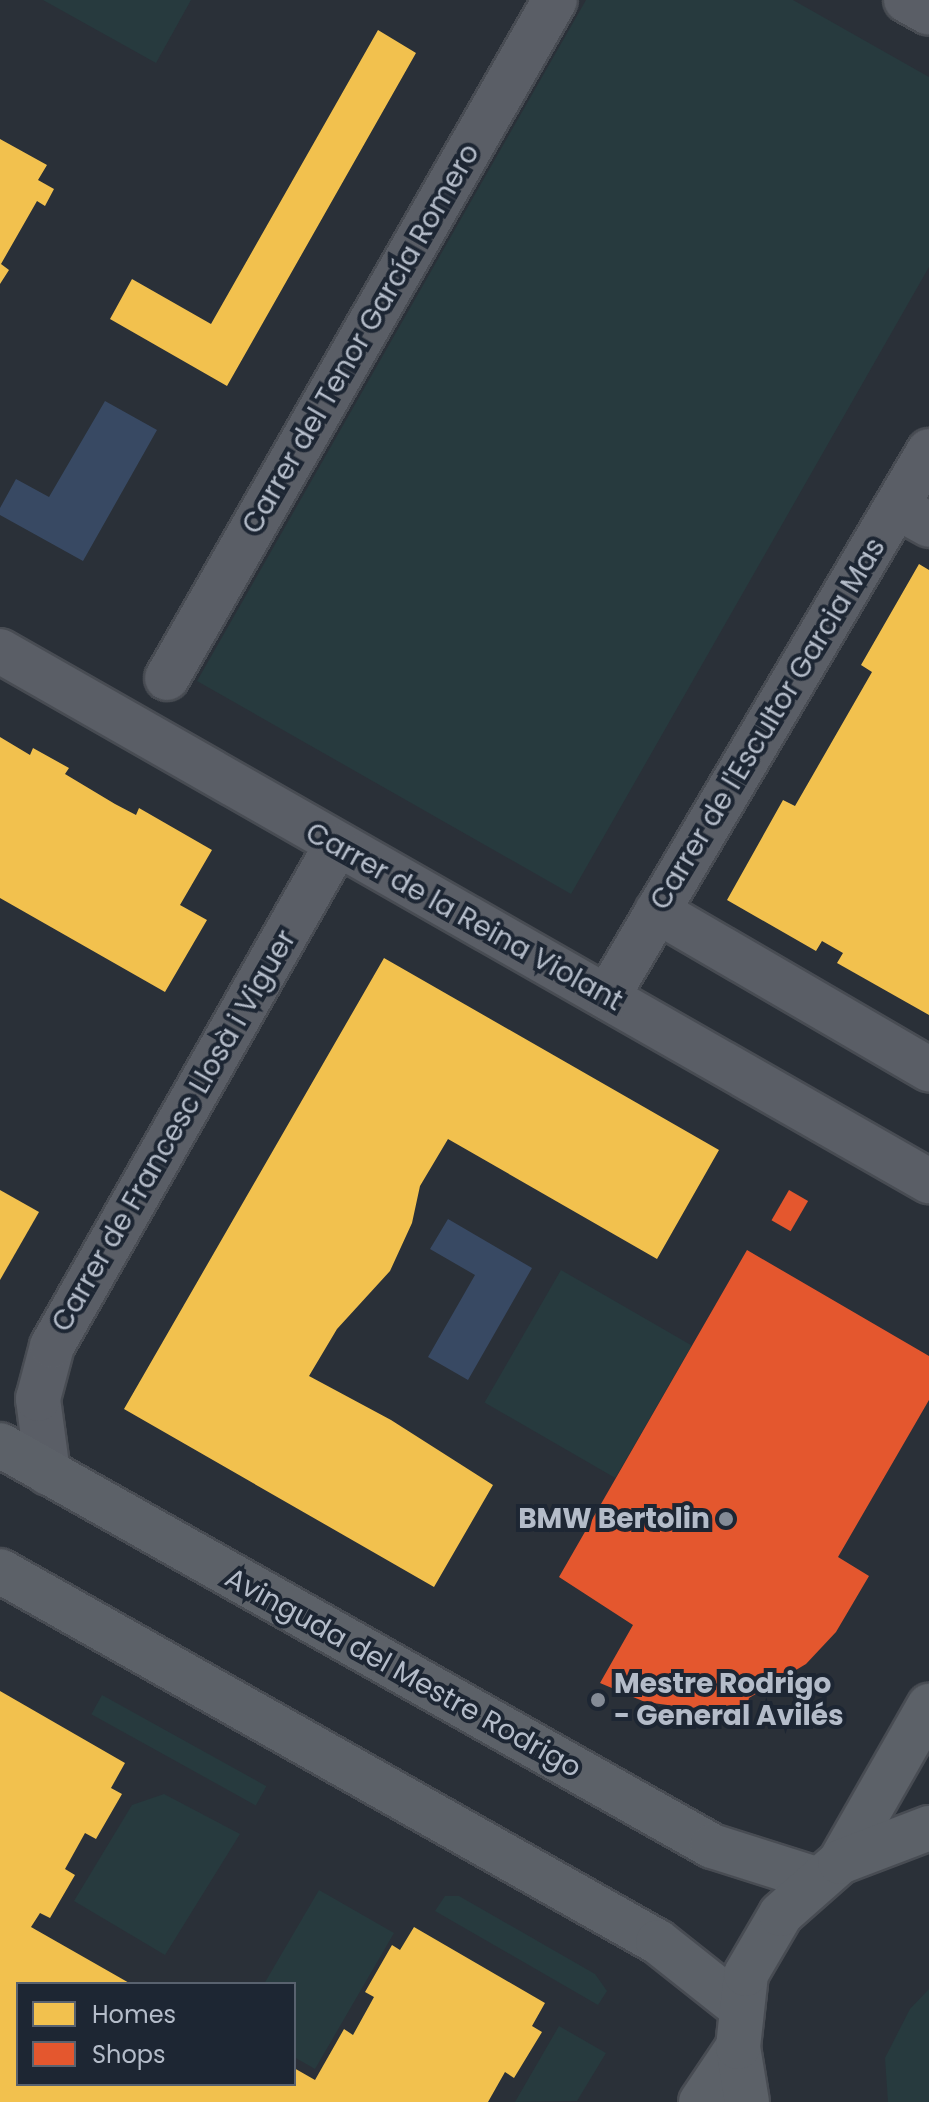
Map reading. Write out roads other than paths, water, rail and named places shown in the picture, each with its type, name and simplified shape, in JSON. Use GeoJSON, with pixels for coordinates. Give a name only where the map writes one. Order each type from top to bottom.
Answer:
{"type":"FeatureCollection","features":[{"type":"Feature","properties":{"kind":"main road","name":"Avinguda del Mestre Rodrigo"},"geometry":{"type":"LineString","coordinates":[[0,1445],[712,1846],[828,1871]]}},
{"type":"Feature","properties":{"kind":"main road"},"geometry":{"type":"LineString","coordinates":[[0,1571],[658,1942],[739,2027]]}},
{"type":"Feature","properties":{"kind":"main road"},"geometry":{"type":"LineString","coordinates":[[747,2102],[739,2027],[746,1974],[781,1914],[828,1871],[929,1706]]}},
{"type":"Feature","properties":{"kind":"main road"},"geometry":{"type":"LineString","coordinates":[[828,1871],[929,1828]]}},
{"type":"Feature","properties":{"kind":"main road"},"geometry":{"type":"LineString","coordinates":[[701,2102],[739,2027]]}},
{"type":"Feature","properties":{"kind":"street","name":"Carrer del Tenor García Romero"},"geometry":{"type":"LineString","coordinates":[[167,678],[555,0]]}},
{"type":"Feature","properties":{"kind":"street"},"geometry":{"type":"LineString","coordinates":[[906,0],[929,13]]}},
{"type":"Feature","properties":{"kind":"street","name":"Carrer de l'Escultor Garcia Mas"},"geometry":{"type":"LineString","coordinates":[[607,997],[657,911],[913,516],[929,451]]}},
{"type":"Feature","properties":{"kind":"street","name":"Carrer de la Reina Violant"},"geometry":{"type":"LineString","coordinates":[[0,651],[336,846],[929,1181]]}},
{"type":"Feature","properties":{"kind":"street","name":"Carrer de Francesc Llosà i Viguer"},"geometry":{"type":"LineString","coordinates":[[48,1473],[38,1399],[52,1346],[336,846]]}},
{"type":"Feature","properties":{"kind":"street"},"geometry":{"type":"LineString","coordinates":[[657,911],[929,1069]]}},
{"type":"Feature","properties":{"kind":"water"},"geometry":{"type":"Polygon","coordinates":[[[105,401],[157,430],[83,561],[0,515],[0,508],[16,479],[49,497],[105,401]]]}},
{"type":"Feature","properties":{"kind":"water"},"geometry":{"type":"Polygon","coordinates":[[[448,1219],[532,1268],[468,1380],[428,1357],[475,1275],[430,1249],[448,1219]]]}},
{"type":"Feature","properties":{"kind":"place","name":"BMW Bertolin"},"geometry":{"type":"Point","coordinates":[726,1519]}},
{"type":"Feature","properties":{"kind":"place","name":"Mestre Rodrigo - General Avilés"},"geometry":{"type":"Point","coordinates":[598,1700]}}]}
